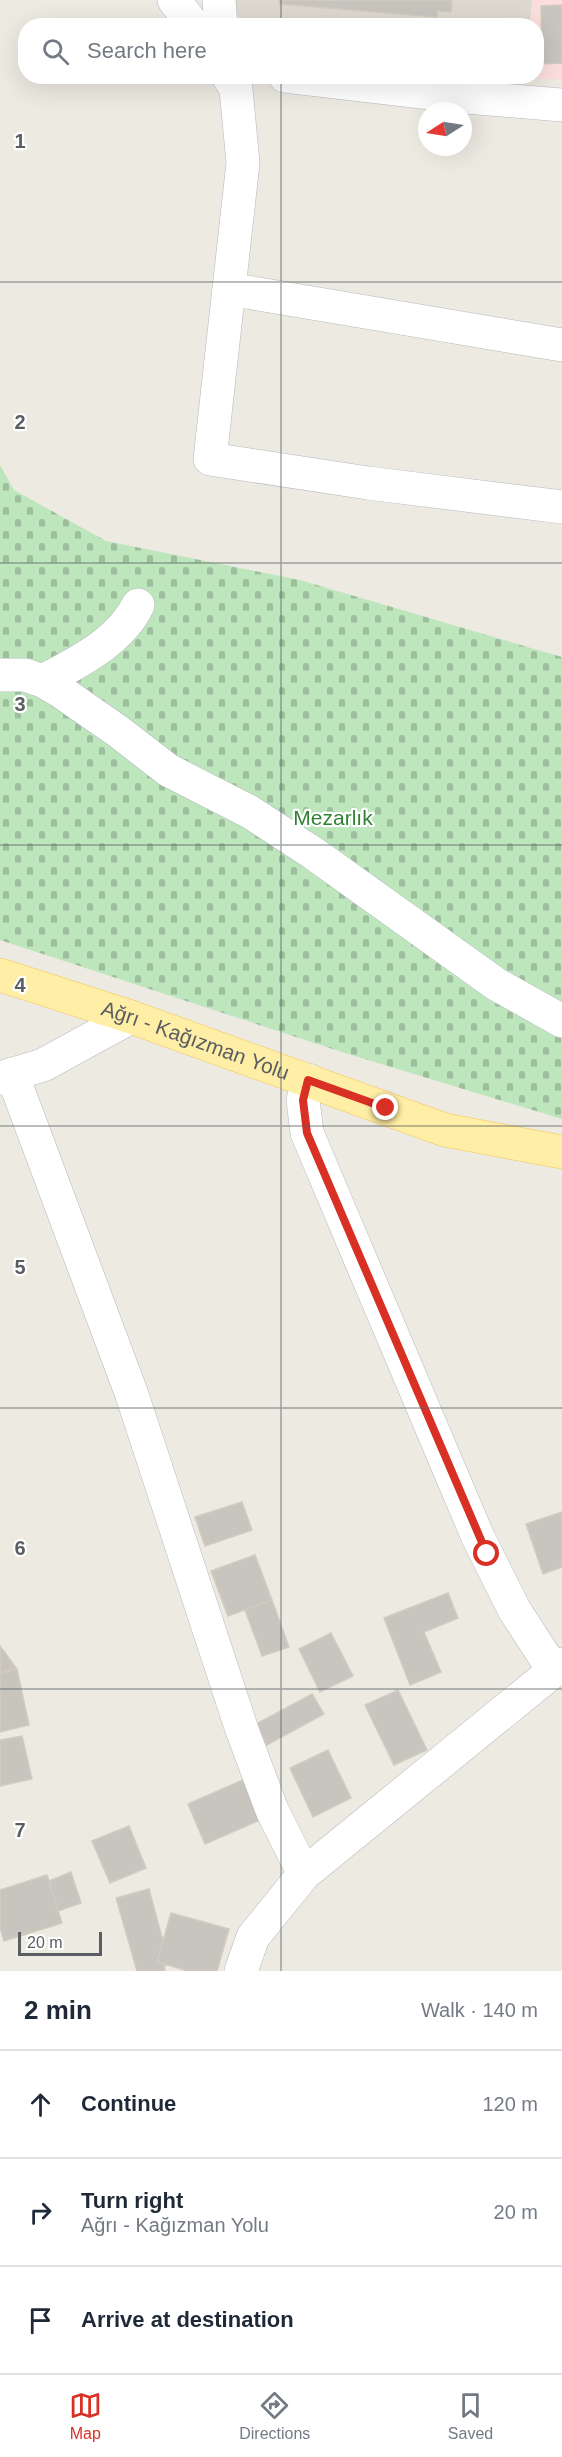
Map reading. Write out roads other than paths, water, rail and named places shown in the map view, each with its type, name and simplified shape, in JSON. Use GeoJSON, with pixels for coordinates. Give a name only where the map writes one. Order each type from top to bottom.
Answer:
{"type":"FeatureCollection","features":[{"type":"Feature","properties":{"kind":"main road","name":"Ağrı - Kağızman Yolu"},"geometry":{"type":"LineString","coordinates":[[0,975],[131,1017],[445,1130],[562,1152]]}},
{"type":"Feature","properties":{"kind":"street"},"geometry":{"type":"LineString","coordinates":[[174,0],[188,18]]}},
{"type":"Feature","properties":{"kind":"street"},"geometry":{"type":"LineString","coordinates":[[219,0],[220,18]]}},
{"type":"Feature","properties":{"kind":"street"},"geometry":{"type":"LineString","coordinates":[[233,84],[236,89],[243,163],[210,459],[368,483],[562,507]]}},
{"type":"Feature","properties":{"kind":"street"},"geometry":{"type":"LineString","coordinates":[[354,84],[562,105]]}},
{"type":"Feature","properties":{"kind":"street"},"geometry":{"type":"LineString","coordinates":[[229,289],[562,345]]}},
{"type":"Feature","properties":{"kind":"street"},"geometry":{"type":"LineString","coordinates":[[43,681],[88,656],[121,630],[138,605]]}},
{"type":"Feature","properties":{"kind":"street"},"geometry":{"type":"LineString","coordinates":[[0,675],[25,675],[43,681],[119,732],[168,770],[250,812],[313,853],[496,984],[562,1021]]}},
{"type":"Feature","properties":{"kind":"street"},"geometry":{"type":"LineString","coordinates":[[131,1017],[43,1065],[6,1076],[132,1395],[246,1740],[272,1810],[304,1874]]}},
{"type":"Feature","properties":{"kind":"street"},"geometry":{"type":"LineString","coordinates":[[241,1971],[253,1937],[304,1874],[558,1667],[515,1611],[477,1535],[307,1133],[303,1100],[308,1080]]}},
{"type":"Feature","properties":{"kind":"park label","name":"Mezarlık"},"geometry":{"type":"Point","coordinates":[333,818]}}]}
